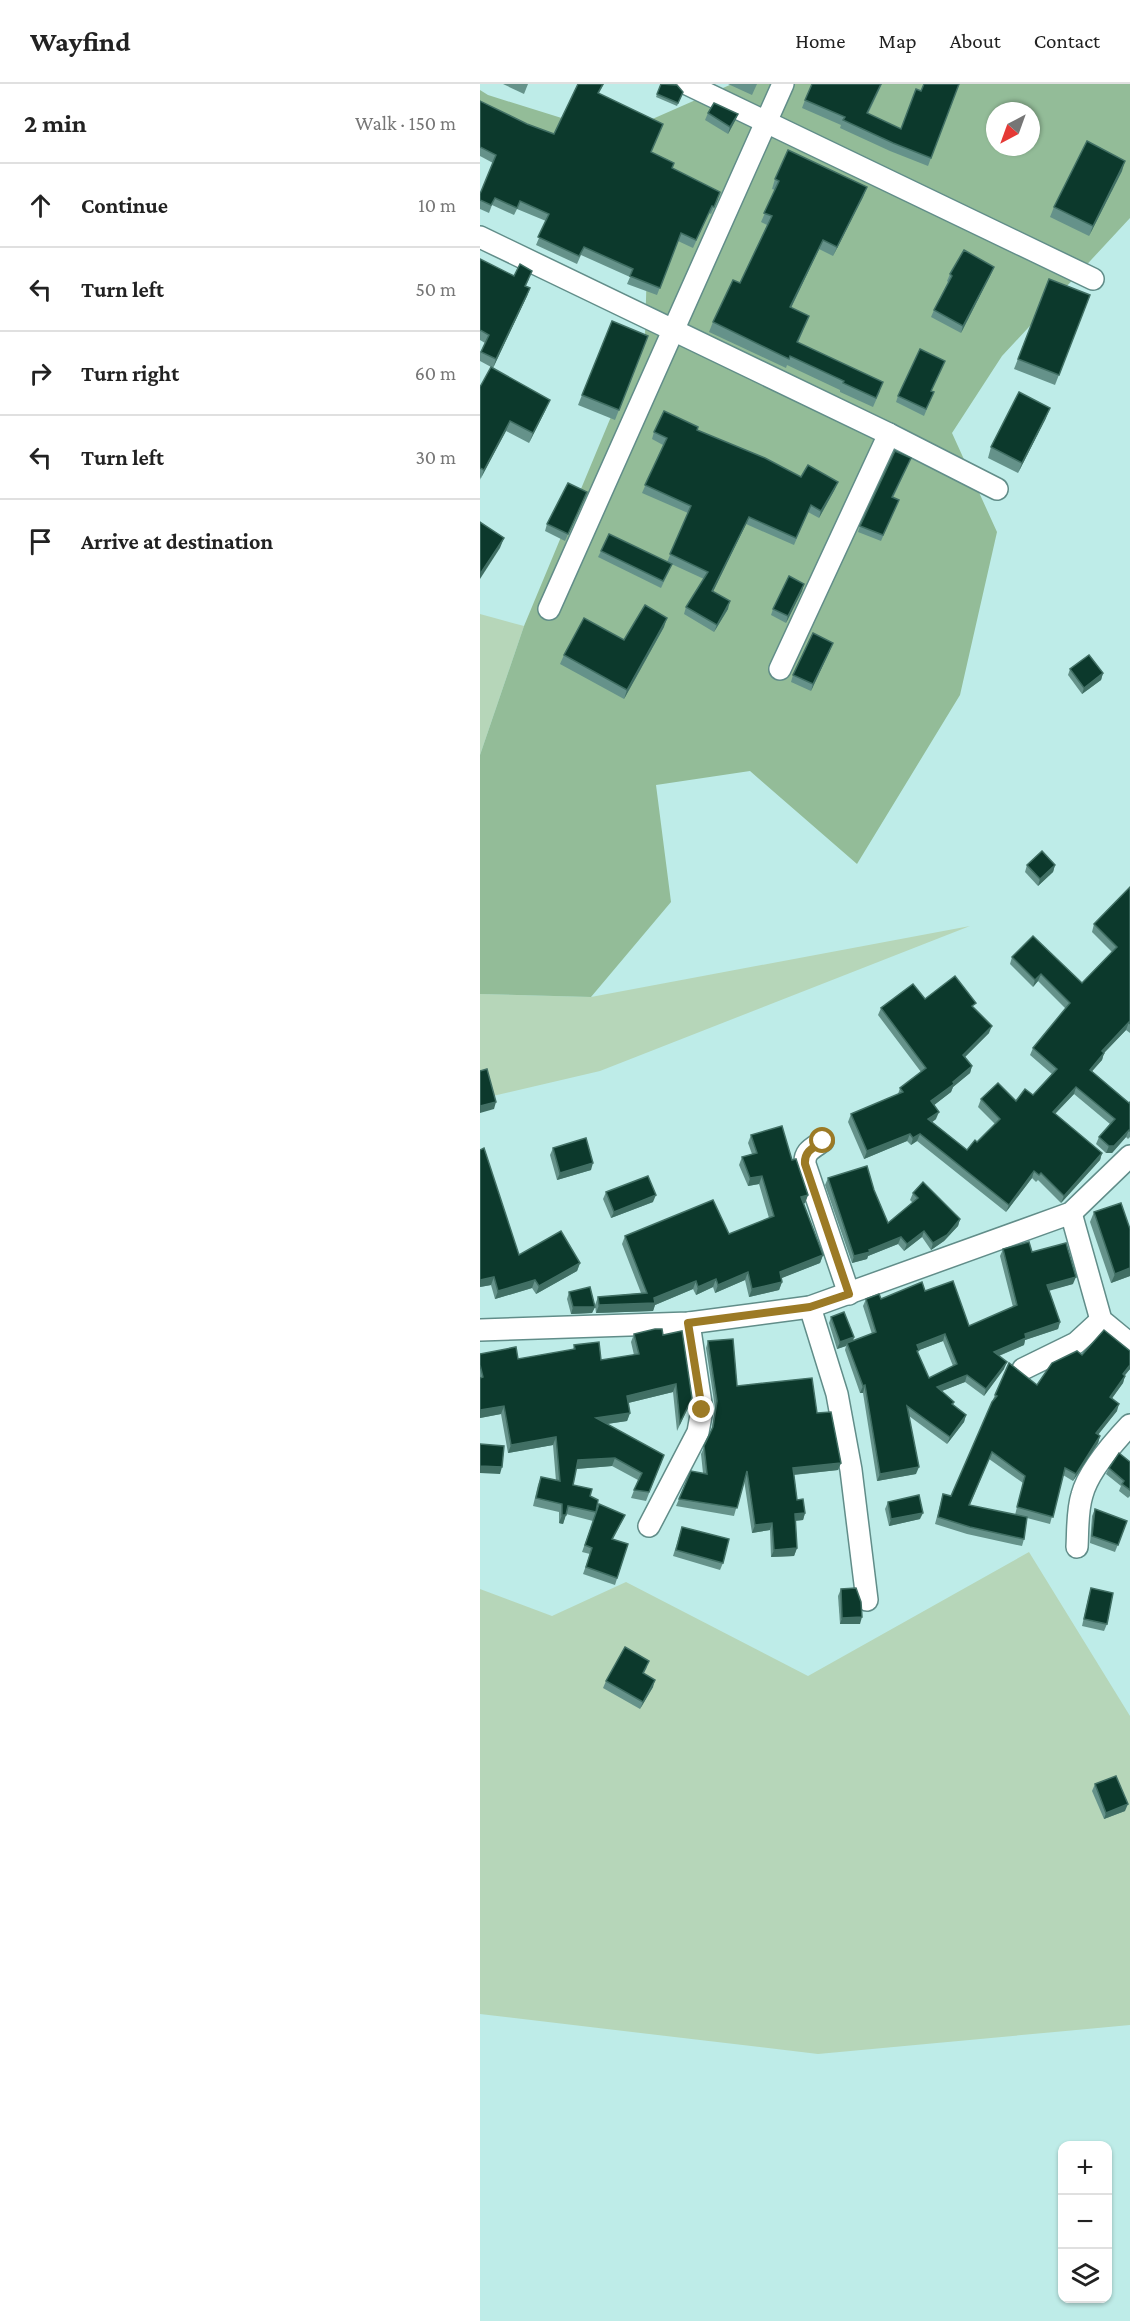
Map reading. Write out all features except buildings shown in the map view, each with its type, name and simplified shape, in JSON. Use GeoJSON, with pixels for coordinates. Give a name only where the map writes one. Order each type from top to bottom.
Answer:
{"type":"FeatureCollection","features":[{"type":"Feature","properties":{"kind":"street"},"geometry":{"type":"LineString","coordinates":[[687,84],[1092,279]]}},
{"type":"Feature","properties":{"kind":"street"},"geometry":{"type":"LineString","coordinates":[[549,609],[783,84]]}},
{"type":"Feature","properties":{"kind":"street"},"geometry":{"type":"LineString","coordinates":[[480,237],[889,434],[996,489]]}},
{"type":"Feature","properties":{"kind":"street"},"geometry":{"type":"LineString","coordinates":[[780,669],[889,434]]}},
{"type":"Feature","properties":{"kind":"street"},"geometry":{"type":"LineString","coordinates":[[823,1141],[807,1152],[805,1164],[849,1294]]}},
{"type":"Feature","properties":{"kind":"street"},"geometry":{"type":"LineString","coordinates":[[480,1330],[688,1323],[810,1307],[1071,1213],[1130,1156]]}},
{"type":"Feature","properties":{"kind":"street"},"geometry":{"type":"LineString","coordinates":[[1071,1213],[1101,1320],[1130,1344]]}},
{"type":"Feature","properties":{"kind":"street"},"geometry":{"type":"LineString","coordinates":[[810,1307],[837,1394],[851,1470],[867,1600]]}},
{"type":"Feature","properties":{"kind":"street"},"geometry":{"type":"LineString","coordinates":[[1023,1369],[1076,1343],[1101,1320]]}},
{"type":"Feature","properties":{"kind":"street"},"geometry":{"type":"LineString","coordinates":[[649,1526],[701,1423],[702,1410],[688,1323]]}},
{"type":"Feature","properties":{"kind":"street"},"geometry":{"type":"LineString","coordinates":[[1077,1547],[1082,1494],[1109,1450],[1130,1425]]}},
{"type":"Feature","properties":{"kind":"green space"},"geometry":{"type":"Polygon","coordinates":[[[732,84],[1130,84],[1130,218],[1002,356],[952,433],[997,532],[960,695],[857,864],[750,771],[656,785],[671,902],[591,997],[480,994],[480,755],[524,626],[645,335],[648,229],[480,155],[480,90],[488,95],[616,135],[732,84]]]}},
{"type":"Feature","properties":{"kind":"green space"},"geometry":{"type":"Polygon","coordinates":[[[480,614],[524,626],[480,755],[480,614]]]}},
{"type":"Feature","properties":{"kind":"green space"},"geometry":{"type":"Polygon","coordinates":[[[970,926],[600,1071],[480,1099],[480,994],[591,997],[970,926]]]}},
{"type":"Feature","properties":{"kind":"green space"},"geometry":{"type":"Polygon","coordinates":[[[1029,1552],[1130,1716],[1130,2025],[818,2054],[480,2014],[480,1589],[552,1616],[626,1582],[808,1676],[1029,1552]]]}},
{"type":"Feature","properties":{"kind":"route"},"geometry":{"type":"LineString","coordinates":[[702,1410],[688,1323],[810,1307],[849,1294],[805,1164],[807,1152],[823,1141]]}}]}
